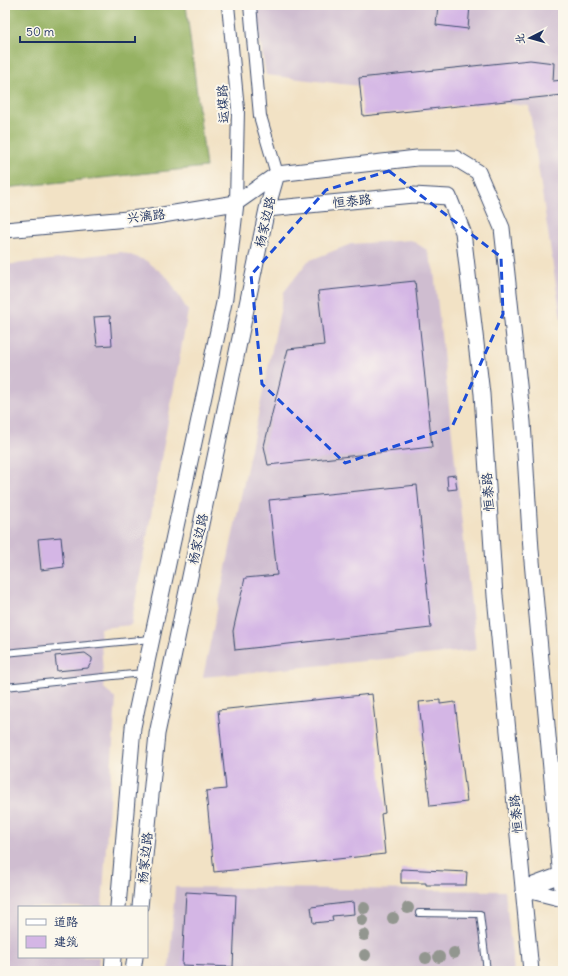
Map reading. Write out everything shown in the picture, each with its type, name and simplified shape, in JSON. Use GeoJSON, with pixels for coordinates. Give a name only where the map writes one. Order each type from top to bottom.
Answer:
{"type":"FeatureCollection","features":[{"type":"Feature","properties":{"kind":"street","name":"运煤路"},"geometry":{"type":"LineString","coordinates":[[228,5],[238,109],[236,203]]}},
{"type":"Feature","properties":{"kind":"street"},"geometry":{"type":"LineString","coordinates":[[250,5],[260,116],[277,174],[417,158],[455,158],[478,172],[502,228],[523,422],[531,550],[562,874],[563,899],[523,889]]}},
{"type":"Feature","properties":{"kind":"street","name":"兴漓路"},"geometry":{"type":"LineString","coordinates":[[5,230],[150,217],[236,203],[277,174]]}},
{"type":"Feature","properties":{"kind":"street","name":"杨家边路"},"geometry":{"type":"LineString","coordinates":[[140,906],[157,734],[267,209],[277,174]]}},
{"type":"Feature","properties":{"kind":"street","name":"恒泰路"},"geometry":{"type":"LineString","coordinates":[[267,209],[413,194],[449,197],[463,232],[482,394],[495,596],[531,971]]}},
{"type":"Feature","properties":{"kind":"street","name":"杨家边路"},"geometry":{"type":"LineString","coordinates":[[118,906],[133,727],[143,673],[224,298],[236,203]]}},
{"type":"Feature","properties":{"kind":"street"},"geometry":{"type":"LineString","coordinates":[[523,889],[562,874]]}},
{"type":"Feature","properties":{"kind":"street"},"geometry":{"type":"LineString","coordinates":[[112,971],[113,958]]}},
{"type":"Feature","properties":{"kind":"street"},"geometry":{"type":"LineString","coordinates":[[134,971],[135,958]]}},
{"type":"Feature","properties":{"kind":"lane"},"geometry":{"type":"LineString","coordinates":[[5,654],[151,639]]}},
{"type":"Feature","properties":{"kind":"lane"},"geometry":{"type":"LineString","coordinates":[[5,687],[143,673]]}},
{"type":"Feature","properties":{"kind":"lane"},"geometry":{"type":"LineString","coordinates":[[419,913],[480,914],[487,971]]}},
{"type":"Feature","properties":{"kind":"highlighted area"},"geometry":{"type":"Polygon","coordinates":[[[389,171],[501,257],[503,314],[452,427],[345,463],[262,384],[251,275],[326,190],[389,171]]]}},
{"type":"Feature","properties":{"kind":"shaded area"},"geometry":{"type":"Polygon","coordinates":[[[254,5],[563,5],[563,332],[529,106],[266,75],[254,5]]]}},
{"type":"Feature","properties":{"kind":"shaded area"},"geometry":{"type":"Polygon","coordinates":[[[411,240],[427,250],[434,271],[476,650],[203,677],[284,292],[308,261],[351,244],[411,240]]]}},
{"type":"Feature","properties":{"kind":"shaded area"},"geometry":{"type":"Polygon","coordinates":[[[122,252],[147,261],[168,278],[188,311],[131,625],[100,628],[104,688],[116,699],[102,906],[18,906],[18,958],[99,958],[98,971],[5,971],[5,265],[122,252]]]}},
{"type":"Feature","properties":{"kind":"shaded area"},"geometry":{"type":"Polygon","coordinates":[[[175,887],[505,891],[514,971],[169,971],[175,887]]]}},
{"type":"Feature","properties":{"kind":"green space"},"geometry":{"type":"Polygon","coordinates":[[[5,5],[186,5],[206,167],[5,188],[5,5]]]}},
{"type":"Feature","properties":{"kind":"building"},"geometry":{"type":"Polygon","coordinates":[[[438,5],[470,5],[468,29],[436,25],[438,5]]]}},
{"type":"Feature","properties":{"kind":"building"},"geometry":{"type":"Polygon","coordinates":[[[530,60],[554,63],[553,81],[563,80],[563,95],[363,116],[359,78],[530,60]]]}},
{"type":"Feature","properties":{"kind":"building"},"geometry":{"type":"Polygon","coordinates":[[[415,281],[432,447],[268,465],[264,446],[288,349],[324,345],[318,291],[415,281]]]}},
{"type":"Feature","properties":{"kind":"building"},"geometry":{"type":"Polygon","coordinates":[[[110,316],[112,345],[97,346],[94,317],[110,316]]]}},
{"type":"Feature","properties":{"kind":"building"},"geometry":{"type":"Polygon","coordinates":[[[455,475],[457,489],[448,490],[447,476],[455,475]]]}},
{"type":"Feature","properties":{"kind":"building"},"geometry":{"type":"Polygon","coordinates":[[[417,485],[431,628],[235,650],[233,631],[245,578],[277,575],[269,500],[417,485]]]}},
{"type":"Feature","properties":{"kind":"building"},"geometry":{"type":"Polygon","coordinates":[[[61,537],[64,567],[41,570],[38,539],[61,537]]]}},
{"type":"Feature","properties":{"kind":"building"},"geometry":{"type":"Polygon","coordinates":[[[85,653],[92,658],[88,668],[57,671],[55,656],[85,653]]]}},
{"type":"Feature","properties":{"kind":"building"},"geometry":{"type":"Polygon","coordinates":[[[372,694],[385,813],[381,814],[385,854],[214,872],[206,791],[226,789],[218,710],[372,694]]]}},
{"type":"Feature","properties":{"kind":"building"},"geometry":{"type":"Polygon","coordinates":[[[440,700],[440,704],[455,702],[467,802],[430,806],[419,702],[440,700]]]}},
{"type":"Feature","properties":{"kind":"building"},"geometry":{"type":"Polygon","coordinates":[[[401,869],[467,872],[466,885],[426,885],[426,883],[401,883],[401,869]]]}},
{"type":"Feature","properties":{"kind":"building"},"geometry":{"type":"Polygon","coordinates":[[[186,892],[236,895],[233,967],[182,965],[186,892]]]}},
{"type":"Feature","properties":{"kind":"building"},"geometry":{"type":"Polygon","coordinates":[[[353,902],[354,914],[332,916],[333,921],[313,923],[311,907],[353,902]]]}}]}
